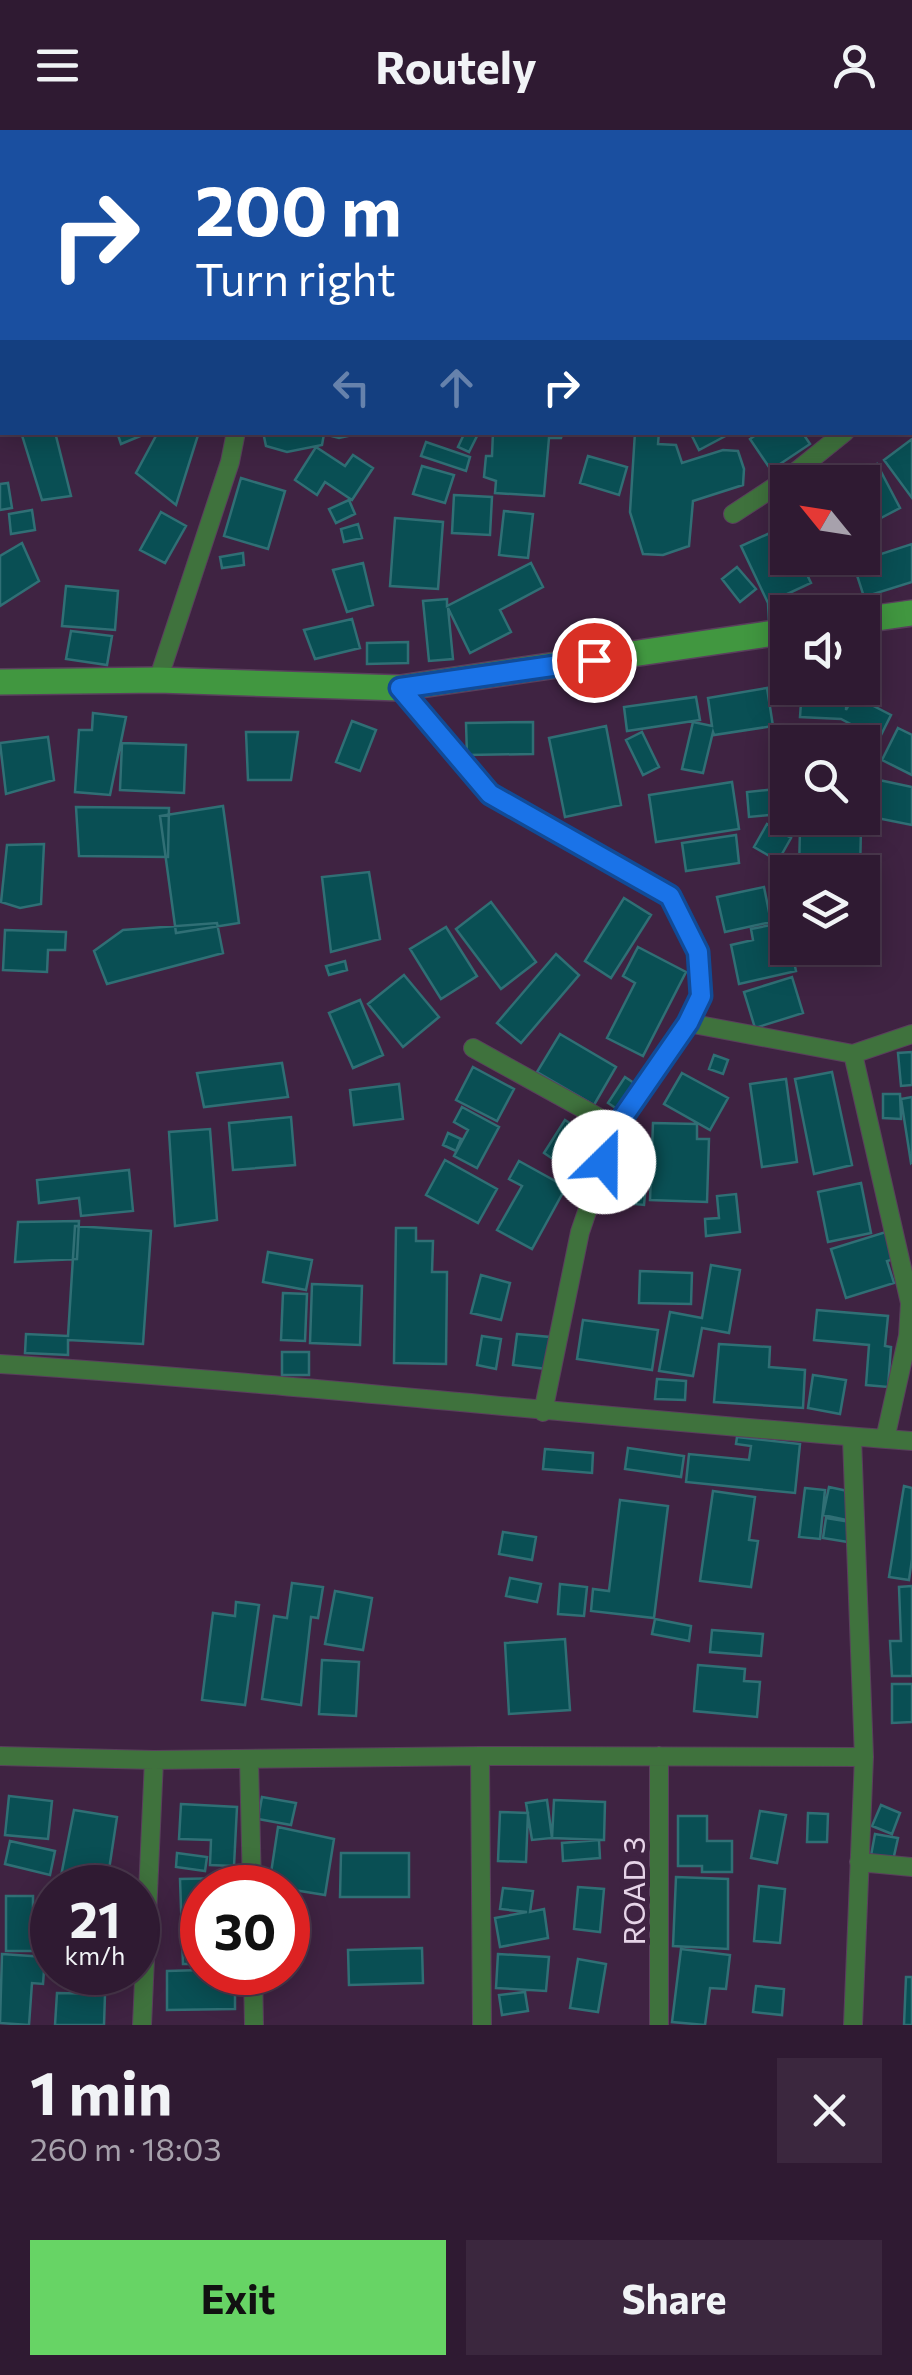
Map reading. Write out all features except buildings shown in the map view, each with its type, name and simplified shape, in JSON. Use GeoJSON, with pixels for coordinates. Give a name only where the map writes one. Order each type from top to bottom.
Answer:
{"type":"FeatureCollection","features":[{"type":"Feature","properties":{"kind":"street"},"geometry":{"type":"LineString","coordinates":[[158,680],[235,435]]}},
{"type":"Feature","properties":{"kind":"street"},"geometry":{"type":"LineString","coordinates":[[733,514],[788,478],[841,435]]}},
{"type":"Feature","properties":{"kind":"street"},"geometry":{"type":"LineString","coordinates":[[880,617],[912,613]]}},
{"type":"Feature","properties":{"kind":"street"},"geometry":{"type":"LineString","coordinates":[[0,682],[158,680],[400,688],[770,634]]}},
{"type":"Feature","properties":{"kind":"street"},"geometry":{"type":"LineString","coordinates":[[400,688],[490,794],[670,896],[698,952],[701,996],[688,1023],[616,1127],[580,1232],[542,1412]]}},
{"type":"Feature","properties":{"kind":"street"},"geometry":{"type":"LineString","coordinates":[[688,1023],[853,1054],[912,1034]]}},
{"type":"Feature","properties":{"kind":"street"},"geometry":{"type":"LineString","coordinates":[[472,1048],[616,1127]]}},
{"type":"Feature","properties":{"kind":"street"},"geometry":{"type":"LineString","coordinates":[[853,1054],[911,1303],[908,1336],[886,1439]]}},
{"type":"Feature","properties":{"kind":"street"},"geometry":{"type":"LineString","coordinates":[[0,1364],[216,1378],[542,1412],[912,1441]]}},
{"type":"Feature","properties":{"kind":"street"},"geometry":{"type":"LineString","coordinates":[[852,1439],[864,1757],[853,2025]]}},
{"type":"Feature","properties":{"kind":"street"},"geometry":{"type":"LineString","coordinates":[[0,1756],[154,1760],[864,1757]]}},
{"type":"Feature","properties":{"kind":"street"},"geometry":{"type":"LineString","coordinates":[[480,1756],[482,2025]]}},
{"type":"Feature","properties":{"kind":"street","name":"ROAD 3"},"geometry":{"type":"LineString","coordinates":[[659,1756],[660,2025]]}},
{"type":"Feature","properties":{"kind":"street"},"geometry":{"type":"LineString","coordinates":[[250,1759],[252,1865]]}},
{"type":"Feature","properties":{"kind":"street"},"geometry":{"type":"LineString","coordinates":[[142,2025],[154,1760]]}},
{"type":"Feature","properties":{"kind":"street"},"geometry":{"type":"LineString","coordinates":[[859,1862],[912,1867]]}},
{"type":"Feature","properties":{"kind":"street"},"geometry":{"type":"LineString","coordinates":[[253,1995],[254,2025]]}},
{"type":"Feature","properties":{"kind":"route"},"geometry":{"type":"LineString","coordinates":[[594,660],[400,688],[490,794],[670,896],[698,952],[701,996],[688,1023],[616,1127],[604,1162]]}}]}
